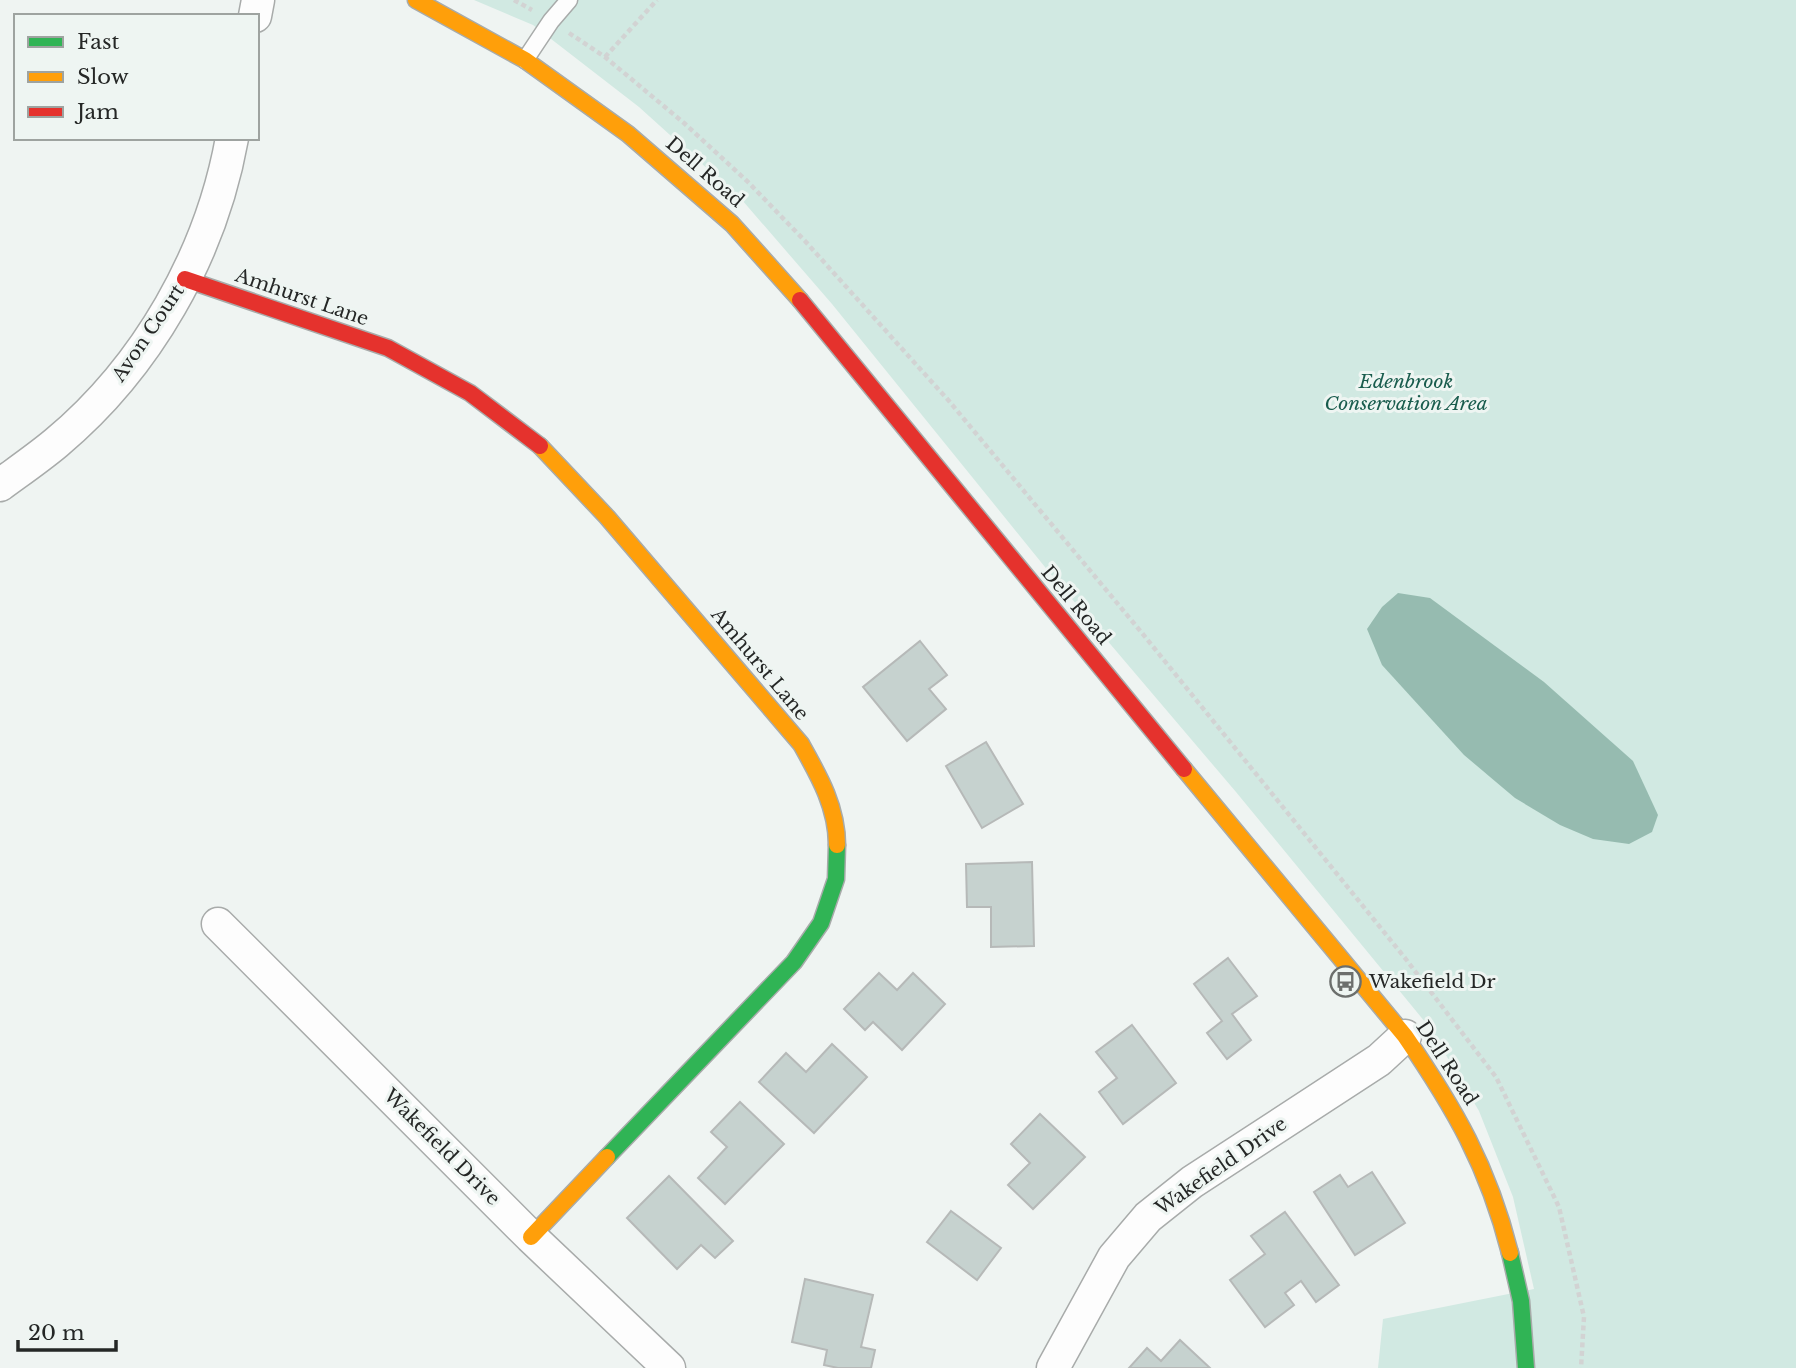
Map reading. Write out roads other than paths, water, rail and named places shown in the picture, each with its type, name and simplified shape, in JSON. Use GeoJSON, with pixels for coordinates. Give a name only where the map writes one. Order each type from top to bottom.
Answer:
{"type":"FeatureCollection","features":[{"type":"Feature","properties":{"kind":"street","name":"Dell Road"},"geometry":{"type":"LineString","coordinates":[[416,0],[525,60],[628,134],[733,223],[786,283],[1405,1036],[1450,1104],[1469,1140],[1497,1208],[1515,1268],[1526,1368]]}},
{"type":"Feature","properties":{"kind":"street","name":"Avon Court"},"geometry":{"type":"LineString","coordinates":[[0,485],[57,442],[119,380],[169,309],[207,230],[231,140]]}},
{"type":"Feature","properties":{"kind":"street","name":"Amhurst Lane"},"geometry":{"type":"LineString","coordinates":[[185,279],[388,348],[470,393],[543,449],[607,517],[801,744],[825,785],[837,831],[836,879],[821,923],[794,962],[531,1237]]}},
{"type":"Feature","properties":{"kind":"street","name":"Wakefield Drive"},"geometry":{"type":"LineString","coordinates":[[218,923],[531,1237],[668,1368]]}},
{"type":"Feature","properties":{"kind":"street","name":"Wakefield Drive"},"geometry":{"type":"LineString","coordinates":[[1053,1368],[1114,1257],[1148,1217],[1192,1182],[1379,1060],[1405,1036]]}},
{"type":"Feature","properties":{"kind":"lane"},"geometry":{"type":"LineString","coordinates":[[525,60],[569,0]]}},
{"type":"Feature","properties":{"kind":"place","name":"Wakefield Dr"},"geometry":{"type":"Point","coordinates":[1346,981]}},
{"type":"Feature","properties":{"kind":"park label","name":"Edenbrook Conservation Area"},"geometry":{"type":"Point","coordinates":[1406,392]}}]}
